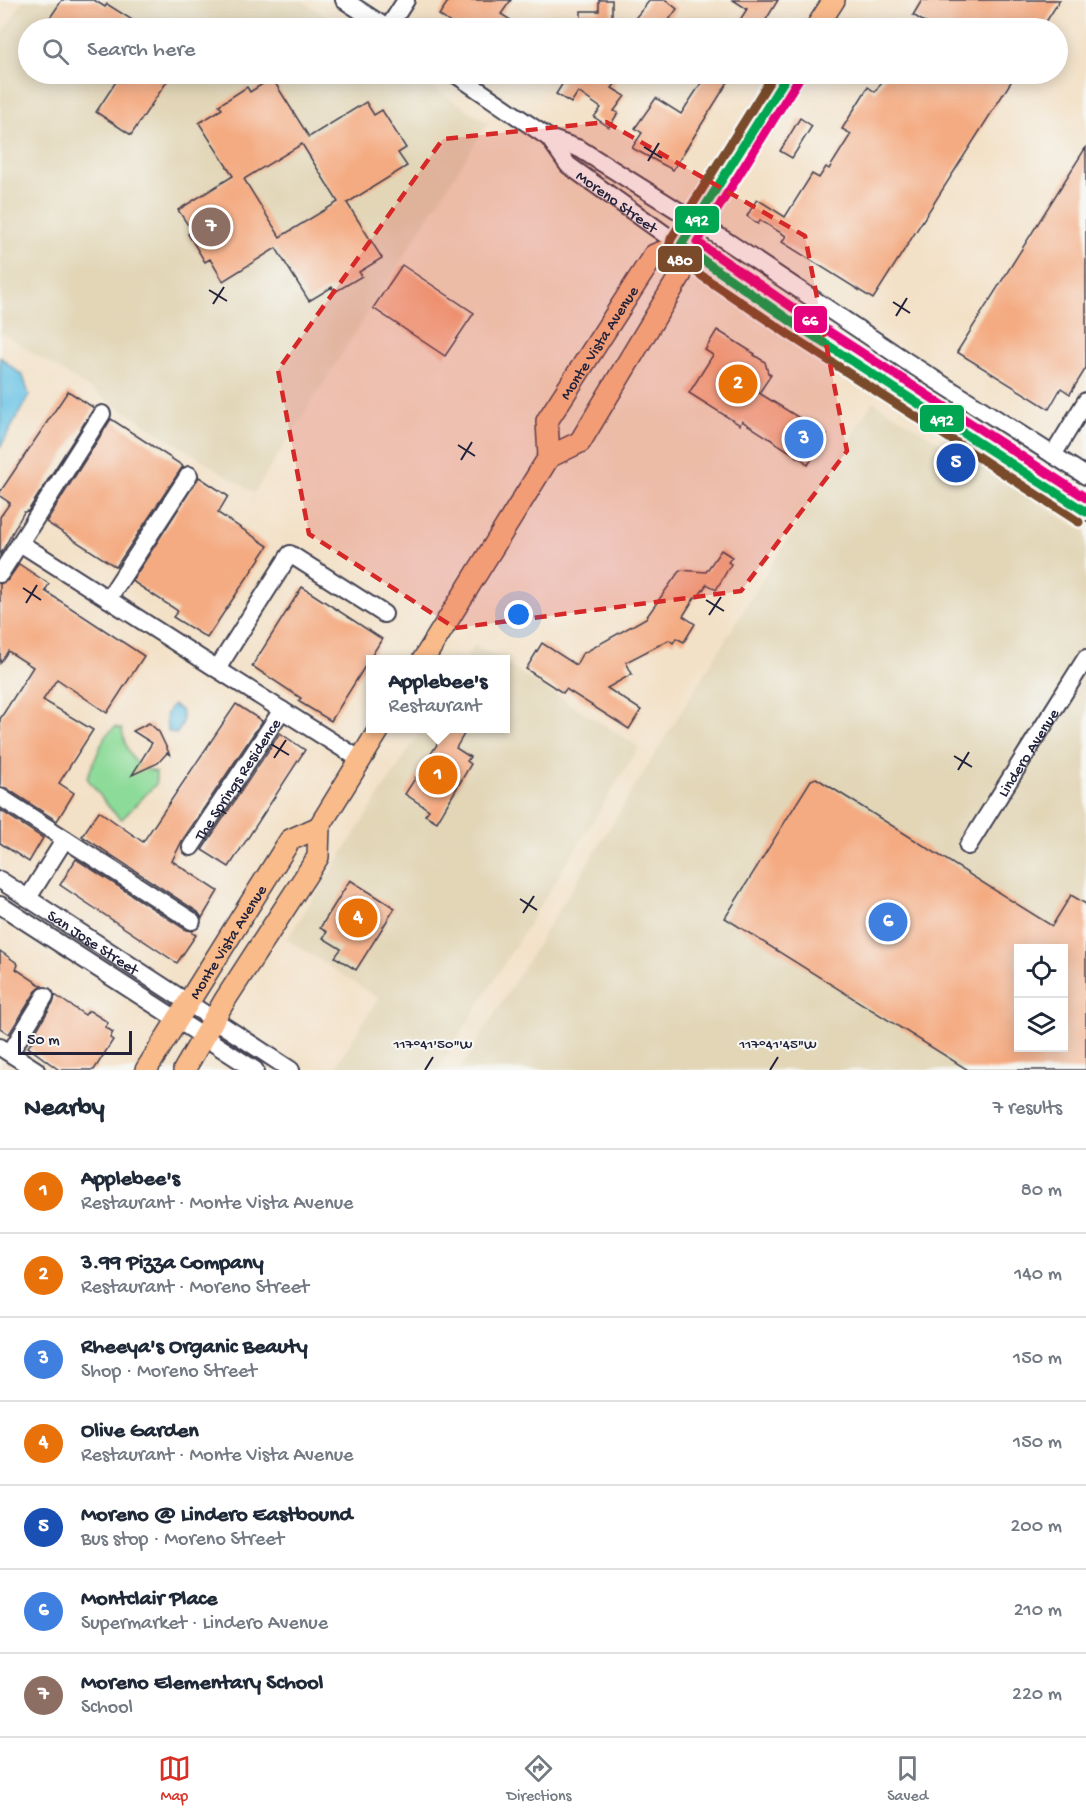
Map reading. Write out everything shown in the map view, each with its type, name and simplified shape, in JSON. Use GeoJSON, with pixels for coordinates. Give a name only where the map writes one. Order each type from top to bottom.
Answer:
{"type":"FeatureCollection","features":[{"type":"Feature","properties":{"kind":"main road"},"geometry":{"type":"LineString","coordinates":[[822,18],[834,0]]}},
{"type":"Feature","properties":{"kind":"main road"},"geometry":{"type":"LineString","coordinates":[[681,245],[782,84]]}},
{"type":"Feature","properties":{"kind":"main road","name":"Monte Vista Avenue"},"geometry":{"type":"LineString","coordinates":[[681,245],[681,274],[580,442],[549,457],[547,421],[654,255],[681,245]]}},
{"type":"Feature","properties":{"kind":"main road"},"geometry":{"type":"LineString","coordinates":[[426,655],[549,457]]}},
{"type":"Feature","properties":{"kind":"main road"},"geometry":{"type":"LineString","coordinates":[[319,827],[378,733]]}},
{"type":"Feature","properties":{"kind":"main road","name":"Monte Vista Avenue"},"geometry":{"type":"LineString","coordinates":[[146,1070],[290,840],[319,827],[318,857],[208,1028],[184,1070]]}},
{"type":"Feature","properties":{"kind":"street"},"geometry":{"type":"LineString","coordinates":[[344,0],[372,18]]}},
{"type":"Feature","properties":{"kind":"street"},"geometry":{"type":"LineString","coordinates":[[394,18],[406,0]]}},
{"type":"Feature","properties":{"kind":"street","name":"Moreno Street"},"geometry":{"type":"LineString","coordinates":[[470,84],[549,138],[580,149],[728,242],[915,367],[1086,476]]}},
{"type":"Feature","properties":{"kind":"street","name":"Moreno Street"},"geometry":{"type":"LineString","coordinates":[[549,138],[568,165],[709,266],[1086,512]]}},
{"type":"Feature","properties":{"kind":"street"},"geometry":{"type":"LineString","coordinates":[[1053,455],[1086,401]]}},
{"type":"Feature","properties":{"kind":"street"},"geometry":{"type":"LineString","coordinates":[[0,574],[102,414]]}},
{"type":"Feature","properties":{"kind":"street"},"geometry":{"type":"LineString","coordinates":[[108,599],[189,475]]}},
{"type":"Feature","properties":{"kind":"street","name":"The Springs Residence"},"geometry":{"type":"LineString","coordinates":[[20,543],[361,760]]}},
{"type":"Feature","properties":{"kind":"street"},"geometry":{"type":"LineString","coordinates":[[217,669],[290,554],[384,614]]}},
{"type":"Feature","properties":{"kind":"street","name":"Lindero Avenue"},"geometry":{"type":"LineString","coordinates":[[968,846],[1086,658]]}},
{"type":"Feature","properties":{"kind":"street","name":"The Springs Residence"},"geometry":{"type":"LineString","coordinates":[[191,847],[282,710]]}},
{"type":"Feature","properties":{"kind":"street"},"geometry":{"type":"LineString","coordinates":[[0,797],[192,921]]}},
{"type":"Feature","properties":{"kind":"street"},"geometry":{"type":"LineString","coordinates":[[28,898],[65,839]]}},
{"type":"Feature","properties":{"kind":"street","name":"San Jose Street"},"geometry":{"type":"LineString","coordinates":[[0,880],[182,1011]]}},
{"type":"Feature","properties":{"kind":"street","name":"San Jose Street"},"geometry":{"type":"LineString","coordinates":[[0,905],[182,1011]]}},
{"type":"Feature","properties":{"kind":"street"},"geometry":{"type":"LineString","coordinates":[[36,1070],[5,1050],[45,996]]}},
{"type":"Feature","properties":{"kind":"street"},"geometry":{"type":"LineString","coordinates":[[182,1011],[208,1028],[291,1070]]}},
{"type":"Feature","properties":{"kind":"street"},"geometry":{"type":"LineString","coordinates":[[208,1028],[255,1070]]}},
{"type":"Feature","properties":{"kind":"highlighted area"},"geometry":{"type":"Polygon","coordinates":[[[606,122],[805,236],[847,451],[741,591],[455,628],[309,534],[278,370],[443,139],[606,122]]]}},
{"type":"Feature","properties":{"kind":"shaded area"},"geometry":{"type":"Polygon","coordinates":[[[23,0],[301,0],[329,18],[18,18],[18,84],[428,84],[488,123],[254,493],[0,332],[0,38],[23,0]]]}},
{"type":"Feature","properties":{"kind":"shaded area"},"geometry":{"type":"Polygon","coordinates":[[[873,401],[1086,533],[1086,1070],[460,1070],[873,401]]]}},
{"type":"Feature","properties":{"kind":"shaded area"},"geometry":{"type":"Polygon","coordinates":[[[475,645],[491,655],[469,655],[475,645]]]}},
{"type":"Feature","properties":{"kind":"shaded area"},"geometry":{"type":"Polygon","coordinates":[[[510,666],[639,747],[438,1070],[334,1070],[378,998],[287,939],[419,733],[510,733],[510,666]]]}},
{"type":"Feature","properties":{"kind":"green space"},"geometry":{"type":"Polygon","coordinates":[[[115,727],[122,729],[125,744],[136,762],[156,772],[156,784],[122,819],[108,806],[87,778],[105,736],[115,727]]]}},
{"type":"Feature","properties":{"kind":"water"},"geometry":{"type":"Polygon","coordinates":[[[0,357],[23,376],[29,395],[0,448],[0,357]]]}},
{"type":"Feature","properties":{"kind":"water"},"geometry":{"type":"Polygon","coordinates":[[[173,705],[181,710],[182,717],[181,726],[176,734],[168,731],[166,717],[173,705]]]}},
{"type":"Feature","properties":{"kind":"building"},"geometry":{"type":"Polygon","coordinates":[[[62,0],[94,0],[105,7],[107,4],[129,18],[50,18],[62,0]]]}},
{"type":"Feature","properties":{"kind":"building"},"geometry":{"type":"Polygon","coordinates":[[[449,0],[511,0],[501,14],[507,18],[443,18],[439,15],[449,0]]]}},
{"type":"Feature","properties":{"kind":"building"},"geometry":{"type":"Polygon","coordinates":[[[599,0],[612,0],[612,18],[581,18],[581,11],[599,11],[599,0]]]}},
{"type":"Feature","properties":{"kind":"building"},"geometry":{"type":"Polygon","coordinates":[[[650,0],[666,0],[677,9],[670,18],[635,18],[650,0]]]}},
{"type":"Feature","properties":{"kind":"building"},"geometry":{"type":"Polygon","coordinates":[[[733,0],[778,0],[767,18],[741,18],[747,9],[733,0]]]}},
{"type":"Feature","properties":{"kind":"building"},"geometry":{"type":"Polygon","coordinates":[[[922,0],[1060,0],[1048,18],[918,18],[913,15],[922,0]]]}},
{"type":"Feature","properties":{"kind":"building"},"geometry":{"type":"Polygon","coordinates":[[[114,84],[165,84],[131,135],[96,112],[114,84]]]}},
{"type":"Feature","properties":{"kind":"building"},"geometry":{"type":"Polygon","coordinates":[[[263,84],[276,84],[309,137],[366,102],[374,115],[382,110],[406,148],[398,153],[407,166],[347,203],[382,258],[359,272],[362,276],[335,292],[332,287],[309,301],[276,248],[223,281],[210,259],[205,262],[188,234],[192,231],[178,210],[233,176],[199,123],[222,109],[219,105],[247,87],[250,92],[263,84]],[[302,144],[244,179],[280,237],[338,202],[302,144]]]}},
{"type":"Feature","properties":{"kind":"building"},"geometry":{"type":"Polygon","coordinates":[[[562,84],[615,84],[612,88],[625,96],[614,111],[618,113],[609,127],[594,117],[601,108],[578,92],[571,103],[556,94],[562,84]]]}},
{"type":"Feature","properties":{"kind":"building"},"geometry":{"type":"Polygon","coordinates":[[[700,84],[727,84],[673,170],[632,148],[642,133],[635,128],[656,98],[681,114],[700,84]]]}},
{"type":"Feature","properties":{"kind":"building"},"geometry":{"type":"Polygon","coordinates":[[[880,84],[1010,84],[873,299],[782,242],[786,236],[760,220],[758,224],[747,216],[757,199],[785,217],[812,174],[819,178],[826,167],[829,169],[851,134],[842,129],[868,87],[875,92],[880,84]]]}},
{"type":"Feature","properties":{"kind":"building"},"geometry":{"type":"Polygon","coordinates":[[[800,118],[812,126],[792,158],[780,151],[800,118]]]}},
{"type":"Feature","properties":{"kind":"building"},"geometry":{"type":"Polygon","coordinates":[[[1086,147],[1086,368],[1070,394],[1061,388],[1049,409],[957,352],[1086,147]]]}},
{"type":"Feature","properties":{"kind":"building"},"geometry":{"type":"Polygon","coordinates":[[[402,265],[474,313],[445,356],[373,308],[402,265]]]}},
{"type":"Feature","properties":{"kind":"building"},"geometry":{"type":"Polygon","coordinates":[[[717,330],[765,362],[768,373],[771,375],[759,393],[827,435],[808,465],[742,421],[740,425],[689,393],[713,355],[705,350],[717,330]]]}},
{"type":"Feature","properties":{"kind":"building"},"geometry":{"type":"Polygon","coordinates":[[[68,391],[94,408],[28,511],[24,512],[0,555],[0,517],[10,503],[0,496],[0,492],[68,391]]]}},
{"type":"Feature","properties":{"kind":"building"},"geometry":{"type":"Polygon","coordinates":[[[111,419],[183,466],[116,567],[46,522],[111,419]]]}},
{"type":"Feature","properties":{"kind":"building"},"geometry":{"type":"Polygon","coordinates":[[[199,477],[228,496],[218,513],[268,546],[207,638],[173,617],[178,611],[132,581],[199,477]]]}},
{"type":"Feature","properties":{"kind":"building"},"geometry":{"type":"Polygon","coordinates":[[[721,550],[732,557],[728,562],[731,564],[716,590],[707,584],[683,616],[695,624],[684,642],[676,638],[673,643],[669,640],[626,662],[632,674],[607,688],[641,710],[629,729],[566,689],[563,693],[526,669],[542,643],[576,665],[582,654],[646,618],[680,570],[706,572],[721,550]]]}},
{"type":"Feature","properties":{"kind":"building"},"geometry":{"type":"Polygon","coordinates":[[[19,564],[49,584],[45,591],[144,656],[107,713],[57,679],[43,700],[93,730],[59,783],[74,793],[57,821],[6,788],[0,787],[0,719],[33,667],[8,651],[0,663],[0,584],[8,580],[19,564]]]}},
{"type":"Feature","properties":{"kind":"building"},"geometry":{"type":"Polygon","coordinates":[[[302,587],[382,639],[372,655],[366,655],[366,665],[331,721],[298,701],[301,698],[252,666],[302,587]]]}},
{"type":"Feature","properties":{"kind":"building"},"geometry":{"type":"Polygon","coordinates":[[[236,704],[262,721],[182,841],[172,861],[218,891],[202,918],[198,912],[82,836],[99,811],[143,842],[236,704]]]}},
{"type":"Feature","properties":{"kind":"building"},"geometry":{"type":"Polygon","coordinates":[[[149,723],[159,732],[170,755],[167,753],[158,763],[132,775],[152,743],[133,731],[149,723]]]}},
{"type":"Feature","properties":{"kind":"building"},"geometry":{"type":"Polygon","coordinates":[[[280,733],[305,750],[229,867],[202,850],[280,733]]]}},
{"type":"Feature","properties":{"kind":"building"},"geometry":{"type":"Polygon","coordinates":[[[444,733],[464,734],[456,748],[470,757],[467,761],[471,764],[437,822],[425,815],[429,810],[405,794],[444,733]]]}},
{"type":"Feature","properties":{"kind":"building"},"geometry":{"type":"Polygon","coordinates":[[[816,778],[1052,926],[1071,895],[1086,904],[1086,1070],[968,1070],[725,918],[811,780],[816,778]]]}},
{"type":"Feature","properties":{"kind":"building"},"geometry":{"type":"Polygon","coordinates":[[[0,810],[43,838],[29,862],[0,843],[0,810]]]}},
{"type":"Feature","properties":{"kind":"building"},"geometry":{"type":"Polygon","coordinates":[[[76,859],[186,930],[193,931],[192,933],[196,935],[177,963],[60,885],[76,859]]]}},
{"type":"Feature","properties":{"kind":"building"},"geometry":{"type":"Polygon","coordinates":[[[350,880],[395,908],[356,970],[335,957],[341,949],[323,938],[327,932],[320,928],[350,880]]]}},
{"type":"Feature","properties":{"kind":"building"},"geometry":{"type":"Polygon","coordinates":[[[0,951],[17,963],[16,969],[42,986],[36,991],[9,1034],[0,1028],[0,951]]]}},
{"type":"Feature","properties":{"kind":"building"},"geometry":{"type":"Polygon","coordinates":[[[55,995],[85,1015],[90,1011],[106,1021],[108,1023],[105,1027],[113,1032],[110,1038],[113,1040],[94,1070],[59,1070],[28,1047],[38,1032],[36,1031],[54,1001],[55,995]]]}},
{"type":"Feature","properties":{"kind":"transit line","name":"480"},"geometry":{"type":"LineString","coordinates":[[768,84],[671,239],[669,247],[672,253],[788,334],[1079,522]]}},
{"type":"Feature","properties":{"kind":"transit line","name":"492"},"geometry":{"type":"LineString","coordinates":[[782,84],[681,245],[795,324],[1086,512]]}},
{"type":"Feature","properties":{"kind":"transit line","name":"66"},"geometry":{"type":"LineString","coordinates":[[796,84],[697,242],[802,314],[1086,498]]}},
{"type":"Feature","properties":{"kind":"place","name":"Moreno Elementary School"},"geometry":{"type":"Point","coordinates":[211,227]}},
{"type":"Feature","properties":{"kind":"place","name":"3.99 Pizza Company"},"geometry":{"type":"Point","coordinates":[738,384]}},
{"type":"Feature","properties":{"kind":"place","name":"Rheeya's Organic Beauty"},"geometry":{"type":"Point","coordinates":[804,439]}},
{"type":"Feature","properties":{"kind":"place","name":"Moreno @ Lindero Eastbound"},"geometry":{"type":"Point","coordinates":[956,463]}},
{"type":"Feature","properties":{"kind":"place","name":"Applebee's"},"geometry":{"type":"Point","coordinates":[438,775]}},
{"type":"Feature","properties":{"kind":"place","name":"Olive Garden"},"geometry":{"type":"Point","coordinates":[358,918]}},
{"type":"Feature","properties":{"kind":"place","name":"Montclair Place"},"geometry":{"type":"Point","coordinates":[888,922]}}]}
